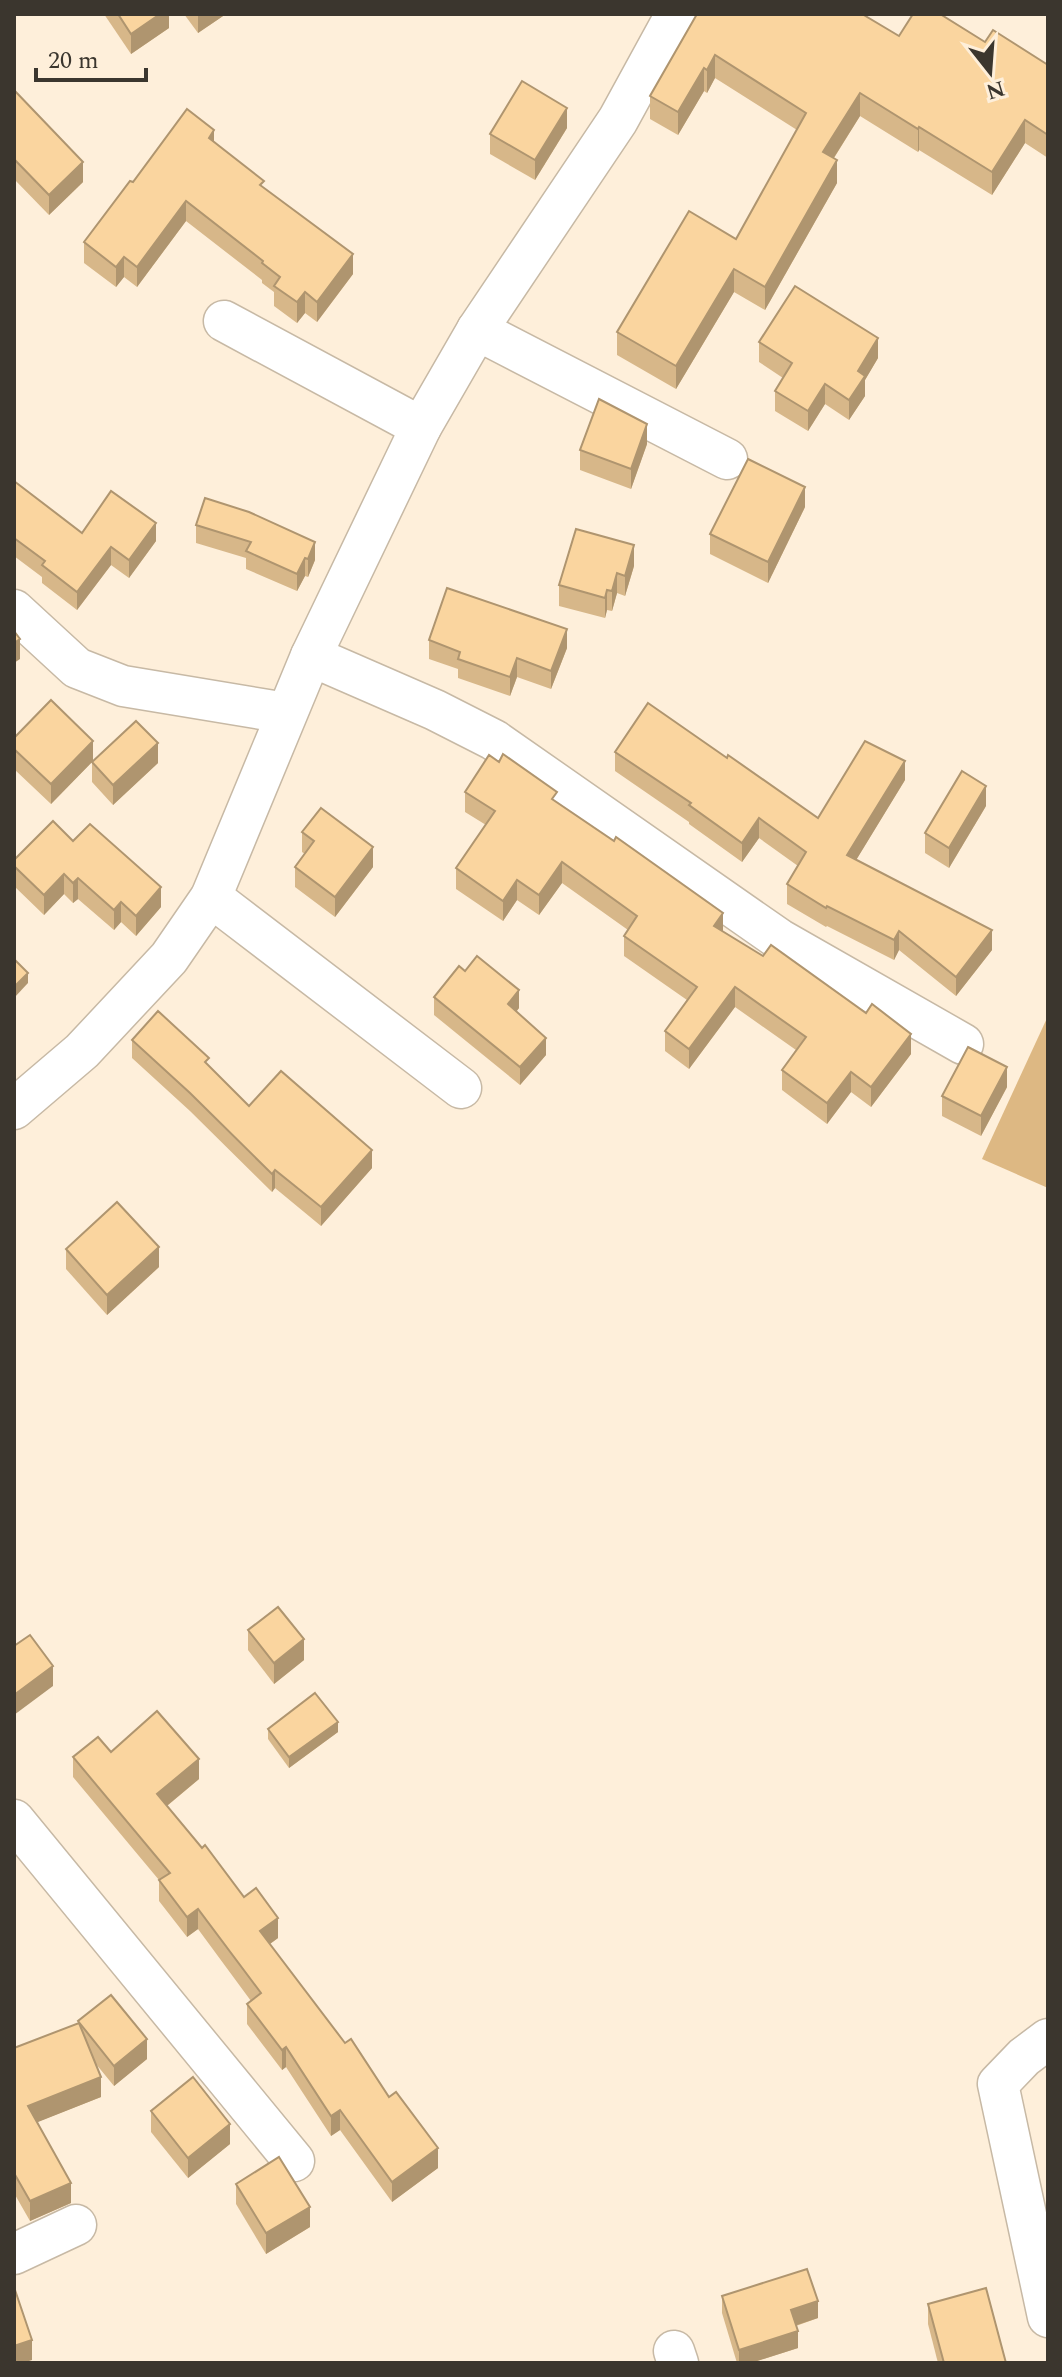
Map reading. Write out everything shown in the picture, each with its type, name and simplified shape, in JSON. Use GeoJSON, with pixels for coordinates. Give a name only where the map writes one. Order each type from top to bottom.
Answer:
{"type":"FeatureCollection","features":[{"type":"Feature","properties":{"kind":"street"},"geometry":{"type":"LineString","coordinates":[[14,1109],[82,1051],[169,958],[211,897],[311,656],[421,427],[477,330],[618,120],[676,14]]}},
{"type":"Feature","properties":{"kind":"street"},"geometry":{"type":"LineString","coordinates":[[224,321],[421,427]]}},
{"type":"Feature","properties":{"kind":"street"},"geometry":{"type":"LineString","coordinates":[[477,330],[727,459]]}},
{"type":"Feature","properties":{"kind":"street"},"geometry":{"type":"LineString","coordinates":[[14,610],[77,668],[123,686],[286,713]]}},
{"type":"Feature","properties":{"kind":"street"},"geometry":{"type":"LineString","coordinates":[[311,656],[435,710],[494,740],[779,939],[963,1044]]}},
{"type":"Feature","properties":{"kind":"street"},"geometry":{"type":"LineString","coordinates":[[211,897],[461,1088]]}},
{"type":"Feature","properties":{"kind":"street"},"geometry":{"type":"LineString","coordinates":[[14,1820],[294,2161]]}},
{"type":"Feature","properties":{"kind":"street"},"geometry":{"type":"LineString","coordinates":[[1048,2039],[1024,2057],[998,2084],[1048,2317]]}},
{"type":"Feature","properties":{"kind":"street"},"geometry":{"type":"LineString","coordinates":[[14,2254],[76,2225]]}},
{"type":"Feature","properties":{"kind":"shaded area"},"geometry":{"type":"Polygon","coordinates":[[[1048,1016],[1048,1188],[982,1159],[1048,1016]]]}},
{"type":"Feature","properties":{"kind":"building"},"geometry":{"type":"Polygon","coordinates":[[[118,14],[160,14],[131,34],[118,14]]]}},
{"type":"Feature","properties":{"kind":"building"},"geometry":{"type":"Polygon","coordinates":[[[697,14],[862,14],[899,36],[913,14],[940,14],[985,42],[993,30],[1048,65],[1048,135],[1025,120],[992,172],[860,93],[823,152],[837,160],[765,287],[734,269],[676,366],[617,332],[689,211],[736,239],[806,113],[715,55],[678,112],[650,96],[697,14]]]}},
{"type":"Feature","properties":{"kind":"building"},"geometry":{"type":"Polygon","coordinates":[[[522,81],[567,108],[535,160],[490,134],[522,81]]]}},
{"type":"Feature","properties":{"kind":"building"},"geometry":{"type":"Polygon","coordinates":[[[14,90],[83,162],[49,195],[14,159],[14,90]]]}},
{"type":"Feature","properties":{"kind":"building"},"geometry":{"type":"Polygon","coordinates":[[[187,109],[214,130],[209,138],[264,181],[260,185],[353,254],[317,302],[305,292],[297,302],[274,286],[280,277],[186,201],[137,267],[124,257],[116,267],[84,242],[187,109]]]}},
{"type":"Feature","properties":{"kind":"building"},"geometry":{"type":"Polygon","coordinates":[[[795,286],[878,338],[858,371],[865,376],[849,400],[825,384],[808,411],[775,391],[792,363],[759,342],[795,286]]]}},
{"type":"Feature","properties":{"kind":"building"},"geometry":{"type":"Polygon","coordinates":[[[599,399],[647,424],[631,469],[580,450],[599,399]]]}},
{"type":"Feature","properties":{"kind":"building"},"geometry":{"type":"Polygon","coordinates":[[[748,459],[805,487],[768,562],[710,534],[748,459]]]}},
{"type":"Feature","properties":{"kind":"building"},"geometry":{"type":"Polygon","coordinates":[[[14,481],[82,533],[111,491],[156,523],[129,560],[111,547],[77,592],[42,565],[45,561],[14,538],[14,481]]]}},
{"type":"Feature","properties":{"kind":"building"},"geometry":{"type":"Polygon","coordinates":[[[205,498],[249,512],[315,542],[308,559],[305,558],[297,574],[246,551],[251,542],[196,525],[205,498]]]}},
{"type":"Feature","properties":{"kind":"building"},"geometry":{"type":"Polygon","coordinates":[[[576,529],[634,545],[625,576],[617,573],[612,591],[607,590],[605,598],[559,585],[576,529]]]}},
{"type":"Feature","properties":{"kind":"building"},"geometry":{"type":"Polygon","coordinates":[[[447,588],[567,629],[551,671],[517,658],[510,677],[458,659],[460,652],[429,640],[447,588]]]}},
{"type":"Feature","properties":{"kind":"building"},"geometry":{"type":"Polygon","coordinates":[[[51,700],[93,741],[51,784],[14,749],[14,738],[51,700]]]}},
{"type":"Feature","properties":{"kind":"building"},"geometry":{"type":"Polygon","coordinates":[[[648,703],[818,818],[865,741],[905,761],[847,855],[992,930],[956,977],[899,931],[894,940],[826,908],[787,884],[806,852],[759,818],[742,843],[689,805],[691,803],[615,752],[648,703]]]}},
{"type":"Feature","properties":{"kind":"building"},"geometry":{"type":"Polygon","coordinates":[[[136,721],[158,743],[113,785],[92,762],[136,721]]]}},
{"type":"Feature","properties":{"kind":"building"},"geometry":{"type":"Polygon","coordinates":[[[503,754],[557,792],[552,799],[614,841],[616,837],[723,913],[714,926],[763,956],[771,945],[866,1013],[872,1004],[911,1034],[871,1087],[851,1072],[827,1103],[782,1070],[806,1037],[735,987],[689,1049],[665,1031],[697,987],[624,936],[637,916],[562,862],[539,895],[517,880],[503,901],[456,868],[495,811],[465,792],[489,755],[499,762],[503,754]]]}},
{"type":"Feature","properties":{"kind":"building"},"geometry":{"type":"Polygon","coordinates":[[[962,771],[986,786],[949,848],[925,833],[962,771]]]}},
{"type":"Feature","properties":{"kind":"building"},"geometry":{"type":"Polygon","coordinates":[[[321,808],[373,847],[335,897],[295,867],[314,841],[302,832],[321,808]]]}},
{"type":"Feature","properties":{"kind":"building"},"geometry":{"type":"Polygon","coordinates":[[[53,821],[73,841],[90,824],[161,887],[136,916],[121,902],[114,910],[78,878],[73,883],[64,874],[44,895],[14,866],[14,860],[53,821]]]}},
{"type":"Feature","properties":{"kind":"building"},"geometry":{"type":"Polygon","coordinates":[[[477,956],[519,990],[508,1004],[546,1038],[520,1067],[434,997],[459,966],[465,971],[477,956]]]}},
{"type":"Feature","properties":{"kind":"building"},"geometry":{"type":"Polygon","coordinates":[[[14,959],[28,973],[14,987],[14,959]]]}},
{"type":"Feature","properties":{"kind":"building"},"geometry":{"type":"Polygon","coordinates":[[[158,1011],[209,1058],[205,1062],[249,1106],[281,1071],[372,1150],[321,1207],[275,1170],[272,1174],[132,1040],[158,1011]]]}},
{"type":"Feature","properties":{"kind":"building"},"geometry":{"type":"Polygon","coordinates":[[[968,1047],[1007,1067],[981,1116],[942,1096],[968,1047]]]}},
{"type":"Feature","properties":{"kind":"building"},"geometry":{"type":"Polygon","coordinates":[[[117,1202],[159,1247],[107,1295],[66,1249],[117,1202]]]}},
{"type":"Feature","properties":{"kind":"building"},"geometry":{"type":"Polygon","coordinates":[[[278,1607],[304,1639],[274,1663],[248,1630],[278,1607]]]}},
{"type":"Feature","properties":{"kind":"building"},"geometry":{"type":"Polygon","coordinates":[[[30,1635],[53,1666],[14,1695],[14,1646],[30,1635]]]}},
{"type":"Feature","properties":{"kind":"building"},"geometry":{"type":"Polygon","coordinates":[[[315,1693],[338,1722],[289,1757],[268,1729],[315,1693]]]}},
{"type":"Feature","properties":{"kind":"building"},"geometry":{"type":"Polygon","coordinates":[[[157,1711],[199,1759],[157,1794],[202,1848],[205,1845],[244,1897],[256,1888],[278,1918],[260,1931],[345,2043],[351,2039],[389,2097],[396,2092],[438,2148],[392,2182],[340,2110],[331,2116],[286,2047],[282,2050],[247,2004],[261,1993],[198,1909],[187,1917],[159,1880],[170,1873],[73,1757],[98,1737],[111,1752],[157,1711]]]}},
{"type":"Feature","properties":{"kind":"building"},"geometry":{"type":"Polygon","coordinates":[[[111,1995],[147,2039],[114,2066],[78,2021],[111,1995]]]}},
{"type":"Feature","properties":{"kind":"building"},"geometry":{"type":"Polygon","coordinates":[[[79,2023],[101,2077],[28,2106],[71,2183],[30,2201],[14,2173],[14,2048],[79,2023]]]}},
{"type":"Feature","properties":{"kind":"building"},"geometry":{"type":"Polygon","coordinates":[[[193,2077],[230,2124],[188,2158],[151,2111],[193,2077]]]}},
{"type":"Feature","properties":{"kind":"building"},"geometry":{"type":"Polygon","coordinates":[[[279,2157],[310,2207],[266,2233],[236,2184],[279,2157]]]}},
{"type":"Feature","properties":{"kind":"building"},"geometry":{"type":"Polygon","coordinates":[[[807,2269],[818,2301],[791,2310],[798,2331],[739,2350],[722,2296],[807,2269]]]}},
{"type":"Feature","properties":{"kind":"building"},"geometry":{"type":"Polygon","coordinates":[[[14,2287],[32,2340],[14,2346],[14,2287]]]}},
{"type":"Feature","properties":{"kind":"building"},"geometry":{"type":"Polygon","coordinates":[[[986,2288],[1006,2363],[944,2363],[928,2304],[986,2288]]]}}]}
